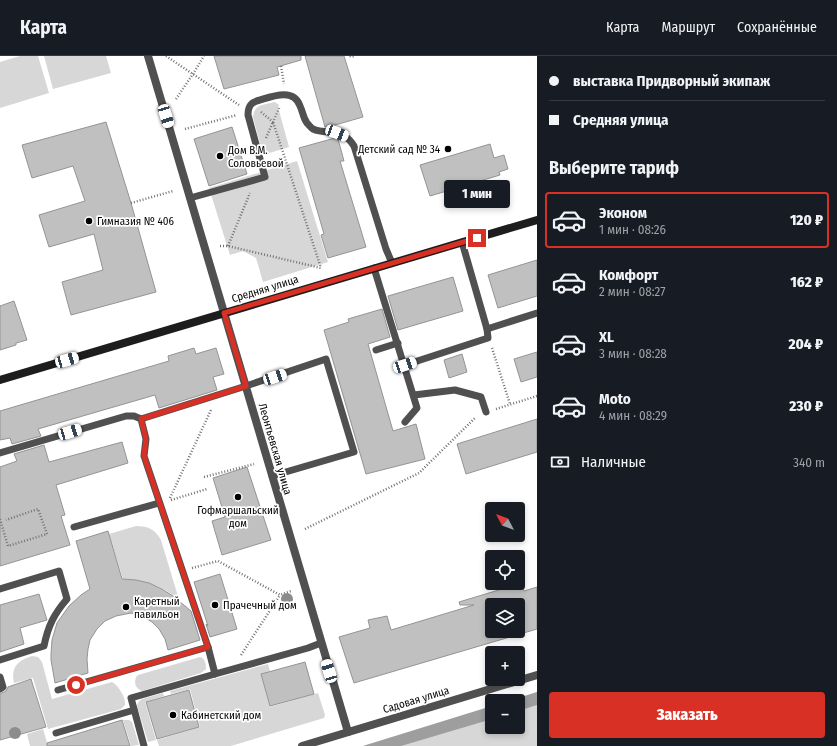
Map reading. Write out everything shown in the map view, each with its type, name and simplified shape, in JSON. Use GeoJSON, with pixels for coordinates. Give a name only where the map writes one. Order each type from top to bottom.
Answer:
{"type":"FeatureCollection","features":[{"type":"Feature","properties":{"kind":"main road","name":"Средняя улица"},"geometry":{"type":"LineString","coordinates":[[0,380],[537,220]]}},
{"type":"Feature","properties":{"kind":"street","name":"Леонтьевская улица"},"geometry":{"type":"LineString","coordinates":[[148,56],[348,732]]}},
{"type":"Feature","properties":{"kind":"street","name":"Садовая улица"},"geometry":{"type":"LineString","coordinates":[[302,746],[537,675]]}},
{"type":"Feature","properties":{"kind":"lane"},"geometry":{"type":"LineString","coordinates":[[190,198],[265,177],[248,111],[252,104],[257,100],[285,94],[295,98],[300,104],[304,119],[312,129],[337,133],[347,137],[354,146],[386,250],[392,263]]}},
{"type":"Feature","properties":{"kind":"lane"},"geometry":{"type":"LineString","coordinates":[[405,365],[488,338],[487,329],[462,242]]}},
{"type":"Feature","properties":{"kind":"lane"},"geometry":{"type":"LineString","coordinates":[[374,268],[417,408],[406,422]]}},
{"type":"Feature","properties":{"kind":"lane"},"geometry":{"type":"LineString","coordinates":[[487,329],[537,313]]}},
{"type":"Feature","properties":{"kind":"lane"},"geometry":{"type":"LineString","coordinates":[[376,350],[398,343]]}},
{"type":"Feature","properties":{"kind":"lane"},"geometry":{"type":"LineString","coordinates":[[0,454],[126,416],[134,416],[141,419],[326,359],[354,452],[272,476]]}},
{"type":"Feature","properties":{"kind":"lane"},"geometry":{"type":"LineString","coordinates":[[414,395],[455,390],[481,398],[486,412]]}},
{"type":"Feature","properties":{"kind":"lane"},"geometry":{"type":"LineString","coordinates":[[141,419],[146,439],[144,456],[208,647],[215,674]]}},
{"type":"Feature","properties":{"kind":"lane"},"geometry":{"type":"LineString","coordinates":[[74,527],[159,503]]}},
{"type":"Feature","properties":{"kind":"lane"},"geometry":{"type":"LineString","coordinates":[[0,589],[59,571],[67,598],[57,610],[51,621],[44,646],[0,660]]}},
{"type":"Feature","properties":{"kind":"lane"},"geometry":{"type":"LineString","coordinates":[[144,746],[131,698],[321,643]]}},
{"type":"Feature","properties":{"kind":"lane"},"geometry":{"type":"LineString","coordinates":[[58,690],[208,647]]}},
{"type":"Feature","properties":{"kind":"lane"},"geometry":{"type":"LineString","coordinates":[[0,677],[3,688],[0,688]]}},
{"type":"Feature","properties":{"kind":"lane"},"geometry":{"type":"LineString","coordinates":[[56,733],[134,710]]}},
{"type":"Feature","properties":{"kind":"path"},"geometry":{"type":"LineString","coordinates":[[166,56],[248,111]]}},
{"type":"Feature","properties":{"kind":"path"},"geometry":{"type":"LineString","coordinates":[[176,99],[204,56]]}},
{"type":"Feature","properties":{"kind":"path"},"geometry":{"type":"LineString","coordinates":[[350,56],[354,56]]}},
{"type":"Feature","properties":{"kind":"path"},"geometry":{"type":"LineString","coordinates":[[185,129],[248,111]]}},
{"type":"Feature","properties":{"kind":"path"},"geometry":{"type":"LineString","coordinates":[[220,246],[228,246],[321,268],[273,122],[259,154]]}},
{"type":"Feature","properties":{"kind":"path"},"geometry":{"type":"LineString","coordinates":[[228,246],[256,180]]}},
{"type":"Feature","properties":{"kind":"path"},"geometry":{"type":"LineString","coordinates":[[131,203],[173,191]]}},
{"type":"Feature","properties":{"kind":"path"},"geometry":{"type":"LineString","coordinates":[[488,338],[510,404]]}},
{"type":"Feature","properties":{"kind":"path"},"geometry":{"type":"LineString","coordinates":[[305,529],[419,473],[474,418],[486,412],[537,396]]}},
{"type":"Feature","properties":{"kind":"path"},"geometry":{"type":"LineString","coordinates":[[207,489],[169,500],[213,405]]}},
{"type":"Feature","properties":{"kind":"path"},"geometry":{"type":"LineString","coordinates":[[204,477],[254,464]]}},
{"type":"Feature","properties":{"kind":"path"},"geometry":{"type":"LineString","coordinates":[[0,519],[8,546],[47,534],[38,510],[6,520]]}},
{"type":"Feature","properties":{"kind":"path"},"geometry":{"type":"LineString","coordinates":[[182,571],[218,561],[280,595]]}},
{"type":"Feature","properties":{"kind":"path"},"geometry":{"type":"LineString","coordinates":[[232,669],[280,595],[292,591]]}},
{"type":"Feature","properties":{"kind":"shaded area"},"geometry":{"type":"Polygon","coordinates":[[[20,56],[38,56],[49,93],[0,108],[0,62],[20,56]]]}},
{"type":"Feature","properties":{"kind":"shaded area"},"geometry":{"type":"Polygon","coordinates":[[[44,56],[106,56],[111,73],[53,89],[44,56]]]}},
{"type":"Feature","properties":{"kind":"shaded area"},"geometry":{"type":"Polygon","coordinates":[[[275,102],[279,105],[278,107],[289,147],[263,155],[253,117],[255,110],[258,107],[275,102]]]}},
{"type":"Feature","properties":{"kind":"shaded area"},"geometry":{"type":"Polygon","coordinates":[[[297,161],[328,262],[263,282],[256,258],[243,251],[230,255],[209,188],[297,161]]]}},
{"type":"Feature","properties":{"kind":"shaded area"},"geometry":{"type":"Polygon","coordinates":[[[136,526],[151,529],[161,540],[178,599],[172,594],[152,584],[123,579],[109,534],[136,526]]]}},
{"type":"Feature","properties":{"kind":"shaded area"},"geometry":{"type":"Polygon","coordinates":[[[32,656],[38,657],[42,662],[52,699],[112,682],[122,692],[125,705],[121,709],[48,729],[33,678],[14,683],[13,673],[16,665],[22,660],[32,656]]]}},
{"type":"Feature","properties":{"kind":"shaded area"},"geometry":{"type":"Polygon","coordinates":[[[200,657],[204,660],[206,667],[206,669],[201,673],[142,691],[135,683],[135,679],[138,675],[200,657]]]}},
{"type":"Feature","properties":{"kind":"shaded area"},"geometry":{"type":"Polygon","coordinates":[[[268,664],[270,671],[261,674],[270,707],[318,693],[325,715],[324,718],[231,746],[159,746],[157,740],[200,727],[190,689],[171,694],[170,691],[268,664]]]}},
{"type":"Feature","properties":{"kind":"shaded area"},"geometry":{"type":"Polygon","coordinates":[[[537,692],[537,746],[363,746],[485,708],[485,734],[525,734],[525,696],[537,692]]]}},
{"type":"Feature","properties":{"kind":"shaded area"},"geometry":{"type":"Polygon","coordinates":[[[537,692],[537,705],[525,709],[525,696],[537,692]]]}},
{"type":"Feature","properties":{"kind":"shaded area"},"geometry":{"type":"Polygon","coordinates":[[[163,693],[164,696],[145,702],[156,740],[148,742],[137,705],[142,699],[163,693]]]}},
{"type":"Feature","properties":{"kind":"shaded area"},"geometry":{"type":"Polygon","coordinates":[[[485,708],[485,721],[401,746],[363,746],[485,708]]]}},
{"type":"Feature","properties":{"kind":"shaded area"},"geometry":{"type":"Polygon","coordinates":[[[123,720],[129,720],[132,722],[139,745],[131,746],[123,720]]]}},
{"type":"Feature","properties":{"kind":"shaded area"},"geometry":{"type":"Polygon","coordinates":[[[43,729],[48,746],[30,746],[27,734],[43,729]]]}},
{"type":"Feature","properties":{"kind":"building"},"geometry":{"type":"Polygon","coordinates":[[[214,56],[301,56],[301,60],[277,67],[279,75],[224,89],[214,56]]]}},
{"type":"Feature","properties":{"kind":"building"},"geometry":{"type":"Polygon","coordinates":[[[305,56],[344,56],[363,117],[325,127],[305,56]]]}},
{"type":"Feature","properties":{"kind":"building"},"geometry":{"type":"Polygon","coordinates":[[[106,122],[156,292],[71,315],[62,282],[103,270],[94,234],[49,247],[39,215],[85,201],[73,166],[32,178],[22,145],[106,122]]]}},
{"type":"Feature","properties":{"kind":"building","name":"Дом В.М. Соловьевой"},"geometry":{"type":"Polygon","coordinates":[[[232,127],[247,174],[209,186],[194,139],[232,127]]]}},
{"type":"Feature","properties":{"kind":"building"},"geometry":{"type":"Polygon","coordinates":[[[335,138],[338,139],[344,161],[340,161],[366,247],[328,258],[321,235],[324,234],[299,148],[335,138]]]}},
{"type":"Feature","properties":{"kind":"building"},"geometry":{"type":"Polygon","coordinates":[[[490,144],[494,158],[504,155],[508,169],[499,172],[500,175],[430,196],[420,165],[490,144]]]}},
{"type":"Feature","properties":{"kind":"building"},"geometry":{"type":"Polygon","coordinates":[[[537,260],[537,296],[498,308],[488,275],[537,260]]]}},
{"type":"Feature","properties":{"kind":"building"},"geometry":{"type":"Polygon","coordinates":[[[453,277],[463,311],[398,330],[388,296],[453,277]]]}},
{"type":"Feature","properties":{"kind":"building"},"geometry":{"type":"Polygon","coordinates":[[[14,301],[27,340],[0,350],[0,306],[14,301]]]}},
{"type":"Feature","properties":{"kind":"building"},"geometry":{"type":"Polygon","coordinates":[[[382,309],[390,337],[368,344],[393,431],[416,424],[425,459],[366,474],[324,330],[349,322],[348,319],[382,309]]]}},
{"type":"Feature","properties":{"kind":"building"},"geometry":{"type":"Polygon","coordinates":[[[194,348],[196,354],[216,348],[224,374],[213,377],[217,390],[159,408],[155,395],[38,429],[41,436],[12,444],[10,438],[0,440],[0,411],[169,361],[168,356],[194,348]]]}},
{"type":"Feature","properties":{"kind":"building"},"geometry":{"type":"Polygon","coordinates":[[[537,352],[537,377],[521,382],[514,359],[537,352]]]}},
{"type":"Feature","properties":{"kind":"building"},"geometry":{"type":"Polygon","coordinates":[[[462,354],[467,372],[449,378],[444,360],[462,354]]]}},
{"type":"Feature","properties":{"kind":"building"},"geometry":{"type":"Polygon","coordinates":[[[537,419],[537,452],[466,474],[457,444],[537,419]]]}},
{"type":"Feature","properties":{"kind":"building"},"geometry":{"type":"Polygon","coordinates":[[[122,442],[128,463],[56,485],[65,515],[61,516],[70,545],[0,566],[0,467],[17,461],[14,454],[44,445],[49,462],[122,442]]]}},
{"type":"Feature","properties":{"kind":"building","name":"Гофмаршальский дом"},"geometry":{"type":"Polygon","coordinates":[[[247,467],[271,540],[222,555],[212,521],[225,517],[213,478],[247,467]]]}},
{"type":"Feature","properties":{"kind":"building","name":"Каретный павильон"},"geometry":{"type":"Polygon","coordinates":[[[108,531],[122,579],[149,583],[173,596],[191,611],[200,640],[168,650],[165,639],[159,629],[152,622],[142,616],[131,613],[116,616],[105,621],[97,629],[90,640],[87,659],[88,673],[55,683],[51,654],[52,640],[57,623],[69,606],[90,589],[76,541],[108,531]]]}},
{"type":"Feature","properties":{"kind":"building","name":"Прачечный дом"},"geometry":{"type":"Polygon","coordinates":[[[220,574],[237,629],[210,637],[194,582],[220,574]]]}},
{"type":"Feature","properties":{"kind":"building"},"geometry":{"type":"Polygon","coordinates":[[[537,587],[537,629],[525,633],[525,598],[485,598],[485,638],[506,638],[354,683],[339,637],[370,628],[368,620],[387,616],[391,630],[474,605],[460,605],[459,602],[499,590],[524,591],[537,587]]]}},
{"type":"Feature","properties":{"kind":"building"},"geometry":{"type":"Polygon","coordinates":[[[39,594],[47,620],[20,628],[24,644],[0,652],[0,605],[39,594]]]}},
{"type":"Feature","properties":{"kind":"building"},"geometry":{"type":"Polygon","coordinates":[[[305,662],[314,694],[270,706],[261,674],[305,662]]]}},
{"type":"Feature","properties":{"kind":"building"},"geometry":{"type":"Polygon","coordinates":[[[31,679],[46,727],[0,740],[0,694],[6,691],[8,687],[31,679]]]}},
{"type":"Feature","properties":{"kind":"building","name":"Кабинетский дом"},"geometry":{"type":"Polygon","coordinates":[[[189,690],[199,727],[157,739],[146,702],[189,690]]]}},
{"type":"Feature","properties":{"kind":"building"},"geometry":{"type":"Polygon","coordinates":[[[122,720],[130,746],[47,746],[47,743],[122,720]]]}},
{"type":"Feature","properties":{"kind":"place","name":"Детский сад № 34"},"geometry":{"type":"Point","coordinates":[448,149]}},
{"type":"Feature","properties":{"kind":"place","name":"Дом В.М. Соловьевой"},"geometry":{"type":"Point","coordinates":[220,156]}},
{"type":"Feature","properties":{"kind":"place","name":"Гимназия № 406"},"geometry":{"type":"Point","coordinates":[89,221]}},
{"type":"Feature","properties":{"kind":"place","name":"Гофмаршальский дом"},"geometry":{"type":"Point","coordinates":[238,497]}},
{"type":"Feature","properties":{"kind":"place","name":"Прачечный дом"},"geometry":{"type":"Point","coordinates":[215,605]}},
{"type":"Feature","properties":{"kind":"place","name":"Каретный павильон"},"geometry":{"type":"Point","coordinates":[126,607]}},
{"type":"Feature","properties":{"kind":"place","name":"Кабинетский дом"},"geometry":{"type":"Point","coordinates":[173,715]}},
{"type":"Feature","properties":{"kind":"route"},"geometry":{"type":"LineString","coordinates":[[76,685],[208,647],[144,456],[146,439],[141,419],[246,386],[224,313],[477,238]]}}]}
